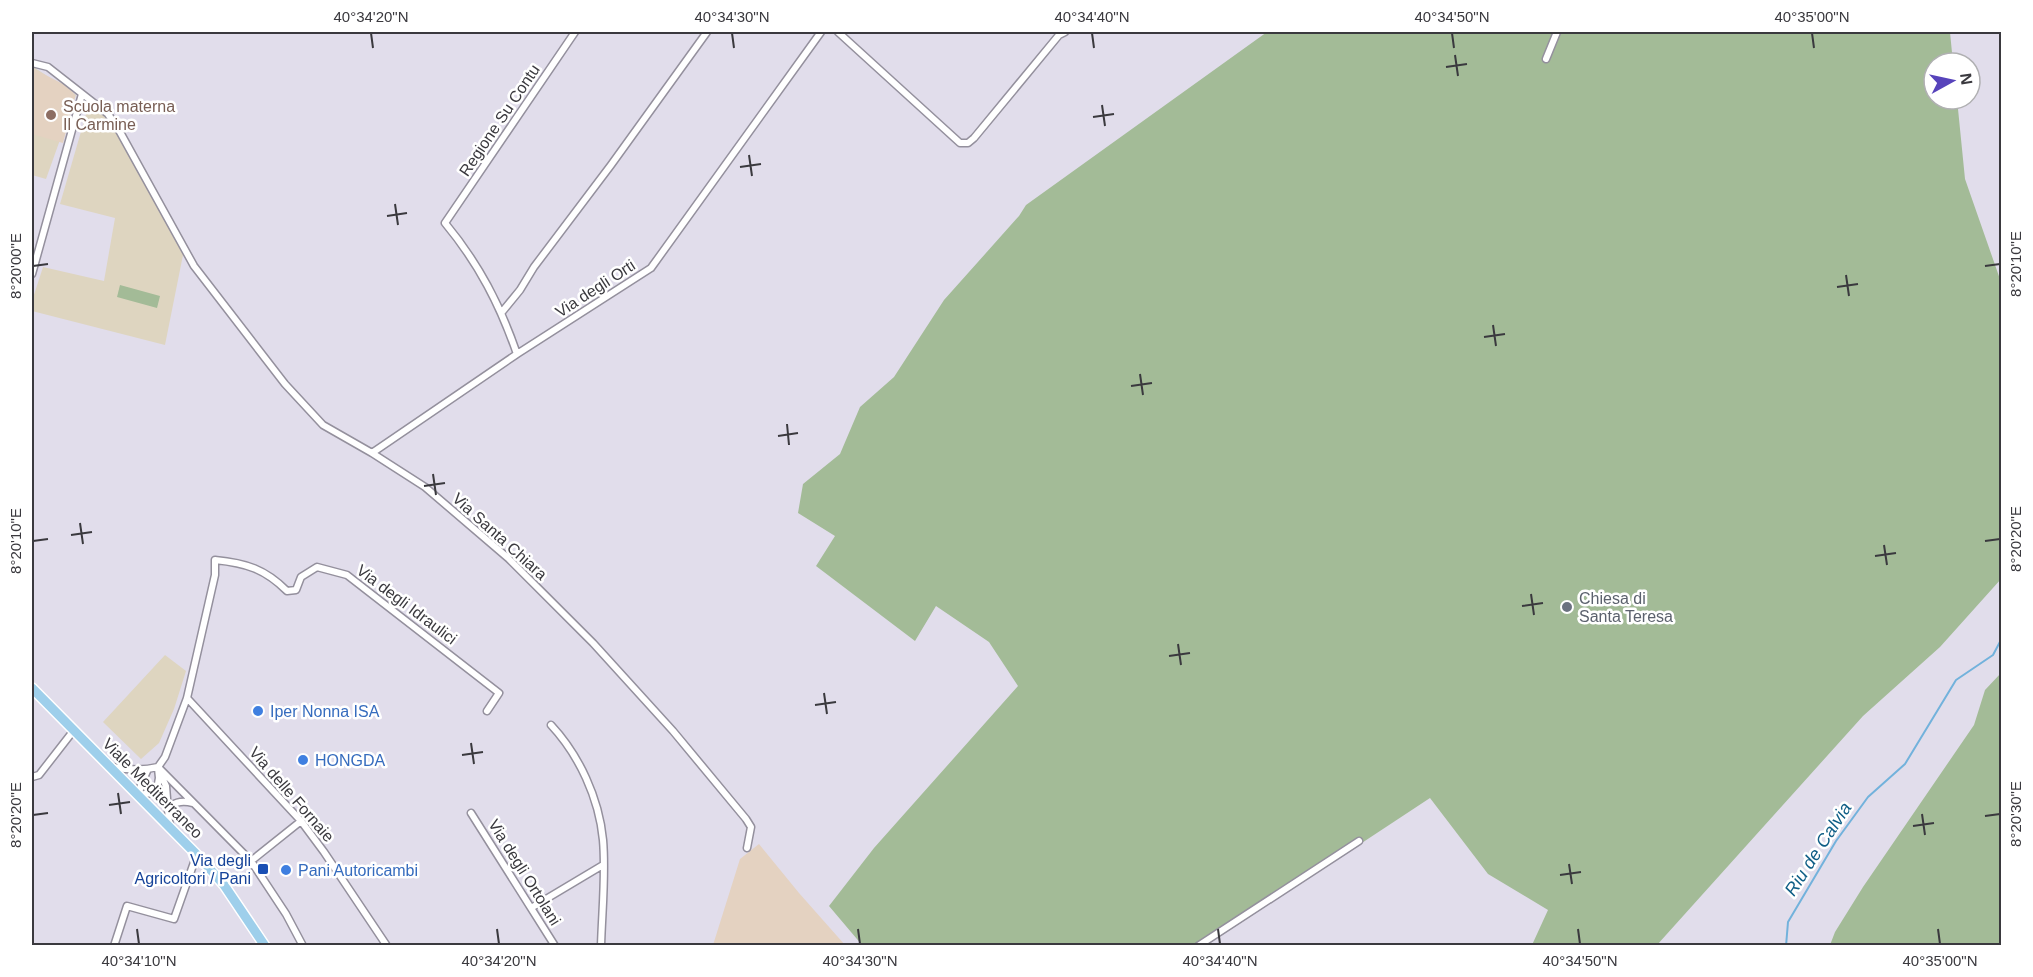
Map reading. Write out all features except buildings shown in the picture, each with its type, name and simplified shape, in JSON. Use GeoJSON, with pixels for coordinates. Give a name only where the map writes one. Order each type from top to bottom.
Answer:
{"type":"FeatureCollection","features":[{"type":"Feature","properties":{"kind":"main road","name":"Viale Mediterraneo"},"geometry":{"type":"LineString","coordinates":[[32,688],[197,854],[225,885],[265,945]]}},
{"type":"Feature","properties":{"kind":"street","name":"Regione Su Contu"},"geometry":{"type":"LineString","coordinates":[[502,312],[467,249],[446,223],[575,32]]}},
{"type":"Feature","properties":{"kind":"street"},"geometry":{"type":"LineString","coordinates":[[517,354],[502,312],[707,32]]}},
{"type":"Feature","properties":{"kind":"street","name":"Via degli Orti"},"geometry":{"type":"LineString","coordinates":[[372,453],[517,354],[651,268],[820,32]]}},
{"type":"Feature","properties":{"kind":"street"},"geometry":{"type":"LineString","coordinates":[[838,32],[960,143],[968,143],[974,138],[1059,35],[1065,32]]}},
{"type":"Feature","properties":{"kind":"street"},"geometry":{"type":"LineString","coordinates":[[1546,59],[1557,32]]}},
{"type":"Feature","properties":{"kind":"street","name":"Via Santa Chiara"},"geometry":{"type":"LineString","coordinates":[[32,63],[48,67],[108,114],[195,266],[285,384],[323,425],[372,453],[424,488],[469,524],[508,558],[593,643],[673,731],[746,819],[751,827],[747,848]]}},
{"type":"Feature","properties":{"kind":"street"},"geometry":{"type":"LineString","coordinates":[[32,273],[82,94]]}},
{"type":"Feature","properties":{"kind":"street","name":"Via degli Idraulici"},"geometry":{"type":"LineString","coordinates":[[158,789],[158,767],[165,757],[187,698],[215,575],[215,560],[241,563],[273,577],[287,591],[296,590],[301,577],[317,567],[348,575],[499,693],[487,711]]}},
{"type":"Feature","properties":{"kind":"street","name":"Via delle Fornaie"},"geometry":{"type":"LineString","coordinates":[[187,698],[301,821],[387,945]]}},
{"type":"Feature","properties":{"kind":"street"},"geometry":{"type":"LineString","coordinates":[[550,725],[565,741],[588,784],[599,819],[603,841],[602,945]]}},
{"type":"Feature","properties":{"kind":"street"},"geometry":{"type":"LineString","coordinates":[[32,777],[39,775],[74,730]]}},
{"type":"Feature","properties":{"kind":"street"},"geometry":{"type":"LineString","coordinates":[[111,766],[128,770],[158,767]]}},
{"type":"Feature","properties":{"kind":"street"},"geometry":{"type":"LineString","coordinates":[[158,767],[166,786],[171,828]]}},
{"type":"Feature","properties":{"kind":"street"},"geometry":{"type":"LineString","coordinates":[[158,767],[251,861],[286,914],[303,945]]}},
{"type":"Feature","properties":{"kind":"street"},"geometry":{"type":"LineString","coordinates":[[148,769],[139,795],[151,793],[166,786],[178,788]]}},
{"type":"Feature","properties":{"kind":"street"},"geometry":{"type":"LineString","coordinates":[[168,811],[175,803],[182,801],[194,803]]}},
{"type":"Feature","properties":{"kind":"street","name":"Via degli Ortolani"},"geometry":{"type":"LineString","coordinates":[[471,813],[555,945]]}},
{"type":"Feature","properties":{"kind":"street"},"geometry":{"type":"LineString","coordinates":[[251,861],[301,821]]}},
{"type":"Feature","properties":{"kind":"street"},"geometry":{"type":"LineString","coordinates":[[1198,945],[1359,841]]}},
{"type":"Feature","properties":{"kind":"street"},"geometry":{"type":"LineString","coordinates":[[114,945],[127,906],[174,919],[197,854]]}},
{"type":"Feature","properties":{"kind":"street"},"geometry":{"type":"LineString","coordinates":[[531,908],[603,865]]}},
{"type":"Feature","properties":{"kind":"shaded area","name":"Scuola materna Il Carmine"},"geometry":{"type":"Polygon","coordinates":[[[32,66],[76,95],[46,179],[32,175],[32,66]]]}},
{"type":"Feature","properties":{"kind":"shaded area","name":"Scuola materna Il Carmine"},"geometry":{"type":"Polygon","coordinates":[[[32,68],[63,84],[75,96],[63,143],[32,134],[32,68]]]}},
{"type":"Feature","properties":{"kind":"shaded area"},"geometry":{"type":"Polygon","coordinates":[[[89,104],[110,120],[184,250],[165,345],[32,311],[32,301],[43,267],[104,281],[115,218],[60,204],[89,104]]]}},
{"type":"Feature","properties":{"kind":"shaded area"},"geometry":{"type":"Polygon","coordinates":[[[165,655],[186,671],[174,709],[159,743],[141,759],[103,722],[165,655]]]}},
{"type":"Feature","properties":{"kind":"shaded area"},"geometry":{"type":"Polygon","coordinates":[[[759,844],[845,945],[713,945],[740,859],[759,844]]]}},
{"type":"Feature","properties":{"kind":"green space"},"geometry":{"type":"Polygon","coordinates":[[[1267,32],[1950,32],[1952,51],[1922,51],[1922,111],[1958,111],[1965,179],[2001,282],[2001,579],[1940,647],[1863,716],[1657,945],[1532,945],[1548,910],[1488,874],[1430,798],[1207,945],[862,945],[829,906],[874,848],[1018,686],[989,642],[936,606],[915,641],[816,566],[835,536],[798,513],[803,484],[840,454],[860,407],[894,377],[944,300],[1019,216],[1026,205],[1267,32]]]}},
{"type":"Feature","properties":{"kind":"green space"},"geometry":{"type":"Polygon","coordinates":[[[120,285],[160,296],[157,308],[117,297],[120,285]]]}},
{"type":"Feature","properties":{"kind":"green space"},"geometry":{"type":"Polygon","coordinates":[[[2001,673],[2001,945],[1830,945],[1835,932],[1863,887],[1974,725],[1985,690],[2001,673]]]}},
{"type":"Feature","properties":{"kind":"waterway","name":"Riu de Calvia"},"geometry":{"type":"LineString","coordinates":[[1786,946],[1788,922],[1836,841],[1868,797],[1905,764],[1956,680],[1993,655],[2002,638]]}},
{"type":"Feature","properties":{"kind":"place","name":"Scuola materna Il Carmine"},"geometry":{"type":"Point","coordinates":[51,115]}},
{"type":"Feature","properties":{"kind":"place","name":"Chiesa di Santa Teresa"},"geometry":{"type":"Point","coordinates":[1567,607]}},
{"type":"Feature","properties":{"kind":"place","name":"Iper Nonna ISA"},"geometry":{"type":"Point","coordinates":[258,711]}},
{"type":"Feature","properties":{"kind":"place","name":"HONGDA"},"geometry":{"type":"Point","coordinates":[303,760]}},
{"type":"Feature","properties":{"kind":"place","name":"Via degli Agricoltori / Pani"},"geometry":{"type":"Point","coordinates":[263,869]}},
{"type":"Feature","properties":{"kind":"place","name":"Pani Autoricambi"},"geometry":{"type":"Point","coordinates":[286,870]}}]}
